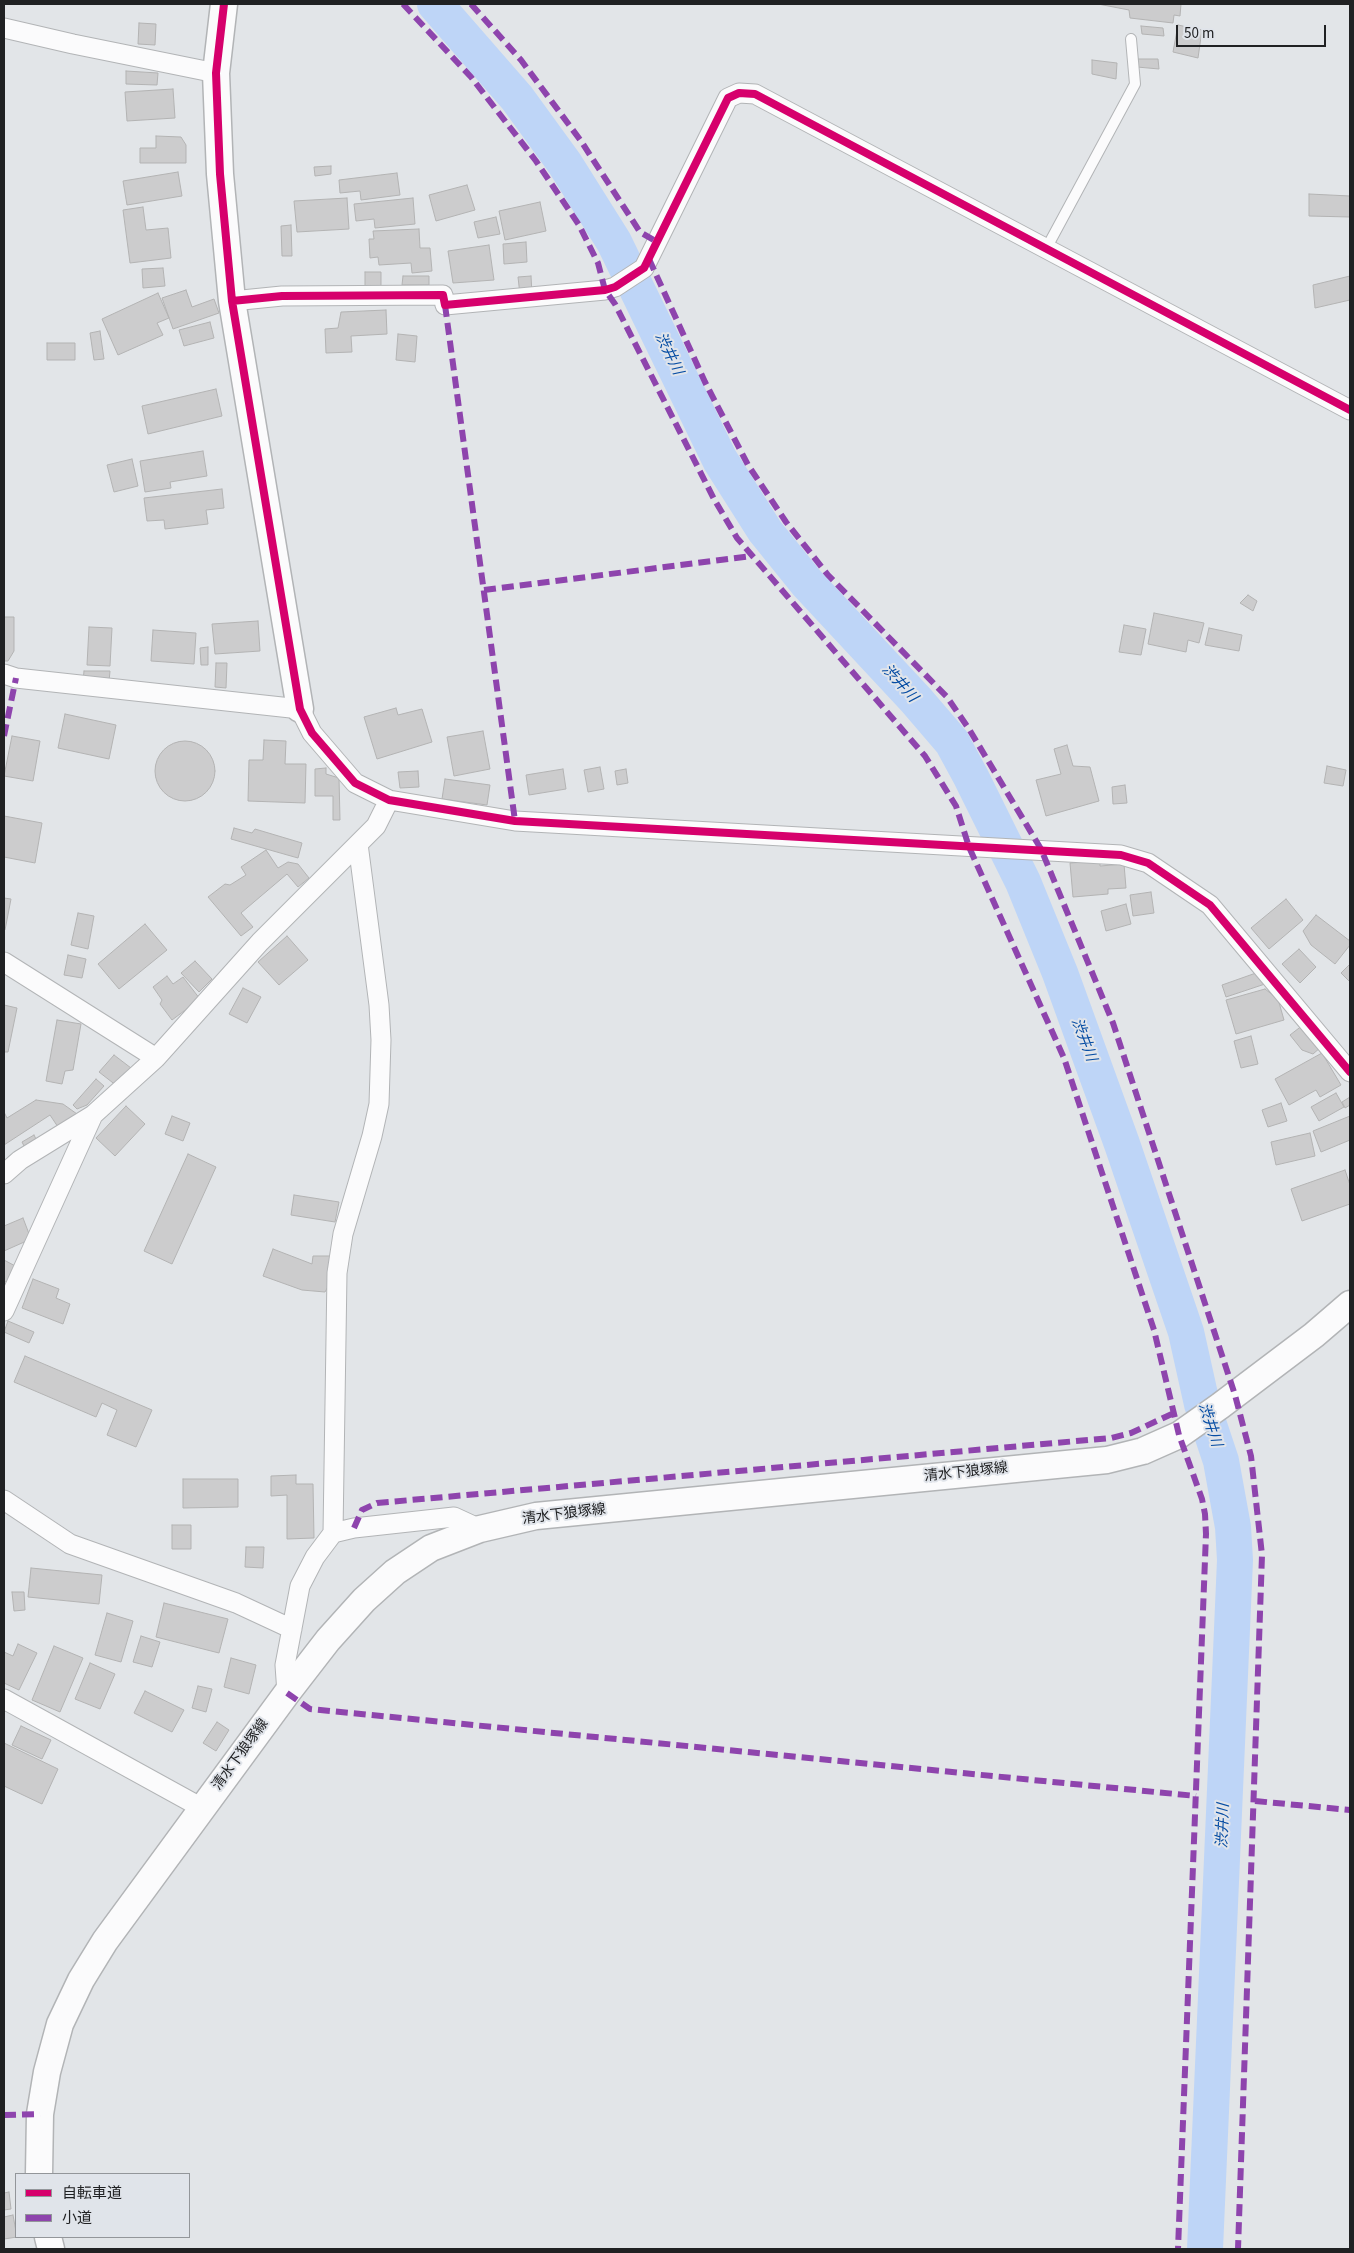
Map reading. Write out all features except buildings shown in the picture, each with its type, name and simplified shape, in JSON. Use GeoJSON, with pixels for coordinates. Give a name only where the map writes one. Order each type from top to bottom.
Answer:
{"type":"FeatureCollection","features":[{"type":"Feature","properties":{"kind":"main road"},"geometry":{"type":"LineString","coordinates":[[224,4],[216,73],[220,174],[232,301],[300,709]]}},
{"type":"Feature","properties":{"kind":"main road","name":"清水下狼塚線"},"geometry":{"type":"LineString","coordinates":[[39,2173],[40,2114],[47,2072],[60,2024],[81,1980],[105,1940],[328,1640],[364,1600],[395,1572],[431,1548],[480,1530],[536,1516],[1107,1460],[1143,1451],[1179,1434],[1220,1406],[1314,1335],[1350,1304]]}},
{"type":"Feature","properties":{"kind":"street"},"geometry":{"type":"LineString","coordinates":[[4,28],[92,49],[216,73]]}},
{"type":"Feature","properties":{"kind":"street"},"geometry":{"type":"LineString","coordinates":[[232,301],[282,296],[443,295],[445,305],[605,290],[615,287],[644,268],[728,98],[739,93],[755,94],[1350,410]]}},
{"type":"Feature","properties":{"kind":"street"},"geometry":{"type":"LineString","coordinates":[[4,674],[16,678],[300,709],[312,733],[355,783],[388,800],[515,821],[1121,855],[1148,863],[1210,905],[1350,1072]]}},
{"type":"Feature","properties":{"kind":"street"},"geometry":{"type":"LineString","coordinates":[[4,1174],[20,1160],[93,1115],[156,1058],[260,942],[376,826],[388,800]]}},
{"type":"Feature","properties":{"kind":"street"},"geometry":{"type":"LineString","coordinates":[[287,1693],[284,1665],[300,1586],[315,1558],[333,1534],[337,1273],[343,1234],[372,1136],[379,1104],[381,1040],[379,1005],[358,844]]}},
{"type":"Feature","properties":{"kind":"street"},"geometry":{"type":"LineString","coordinates":[[4,962],[156,1058]]}},
{"type":"Feature","properties":{"kind":"street"},"geometry":{"type":"LineString","coordinates":[[4,1311],[93,1115]]}},
{"type":"Feature","properties":{"kind":"street"},"geometry":{"type":"LineString","coordinates":[[4,1500],[70,1544],[236,1603],[292,1629]]}},
{"type":"Feature","properties":{"kind":"street"},"geometry":{"type":"LineString","coordinates":[[333,1534],[354,1528],[454,1517],[480,1530]]}},
{"type":"Feature","properties":{"kind":"street"},"geometry":{"type":"LineString","coordinates":[[4,1699],[202,1808]]}},
{"type":"Feature","properties":{"kind":"lane"},"geometry":{"type":"LineString","coordinates":[[1046,249],[1135,84],[1131,39]]}},
{"type":"Feature","properties":{"kind":"waterway","name":"渋井川"},"geometry":{"type":"LineString","coordinates":[[435,4],[517,98],[565,164],[614,242],[720,460],[765,531],[807,583],[916,700],[952,742],[1023,882],[1060,973],[1122,1144],[1186,1332],[1202,1404],[1221,1461],[1233,1527],[1235,1560],[1205,2249]]}},
{"type":"Feature","properties":{"kind":"marked path"},"geometry":{"type":"LineString","coordinates":[[403,4],[471,77],[536,161],[579,225],[598,263],[605,290],[615,304],[714,499],[737,538],[925,756],[956,806],[969,847],[1064,1058],[1154,1330],[1179,1435],[1202,1499],[1205,1514],[1206,1534],[1178,2249]]}},
{"type":"Feature","properties":{"kind":"marked path"},"geometry":{"type":"LineString","coordinates":[[471,4],[521,60],[581,141],[640,232],[657,242]]}},
{"type":"Feature","properties":{"kind":"marked path"},"geometry":{"type":"LineString","coordinates":[[649,259],[705,382],[748,465],[786,522],[828,575],[947,697],[969,729],[1041,849],[1113,1023],[1235,1395],[1251,1456],[1262,1555],[1238,2249]]}},
{"type":"Feature","properties":{"kind":"marked path"},"geometry":{"type":"LineString","coordinates":[[445,305],[515,821]]}},
{"type":"Feature","properties":{"kind":"marked path"},"geometry":{"type":"LineString","coordinates":[[484,590],[752,556]]}},
{"type":"Feature","properties":{"kind":"marked path"},"geometry":{"type":"LineString","coordinates":[[4,736],[16,678]]}},
{"type":"Feature","properties":{"kind":"marked path"},"geometry":{"type":"LineString","coordinates":[[354,1528],[362,1510],[377,1503],[1111,1438],[1131,1433],[1174,1413]]}},
{"type":"Feature","properties":{"kind":"marked path"},"geometry":{"type":"LineString","coordinates":[[287,1693],[310,1709],[1196,1796]]}},
{"type":"Feature","properties":{"kind":"marked path"},"geometry":{"type":"LineString","coordinates":[[1255,1801],[1350,1810]]}},
{"type":"Feature","properties":{"kind":"marked path"},"geometry":{"type":"LineString","coordinates":[[4,2115],[40,2114]]}},
{"type":"Feature","properties":{"kind":"cycle path"},"geometry":{"type":"LineString","coordinates":[[224,4],[216,73],[220,174],[232,301],[300,709],[312,733],[355,783],[389,800],[515,821],[1121,855],[1148,863],[1210,905],[1350,1072]]}},
{"type":"Feature","properties":{"kind":"cycle path"},"geometry":{"type":"LineString","coordinates":[[232,301],[282,296],[443,295],[445,305],[605,290],[615,287],[644,268],[728,98],[739,93],[755,94],[1350,410]]}}]}
